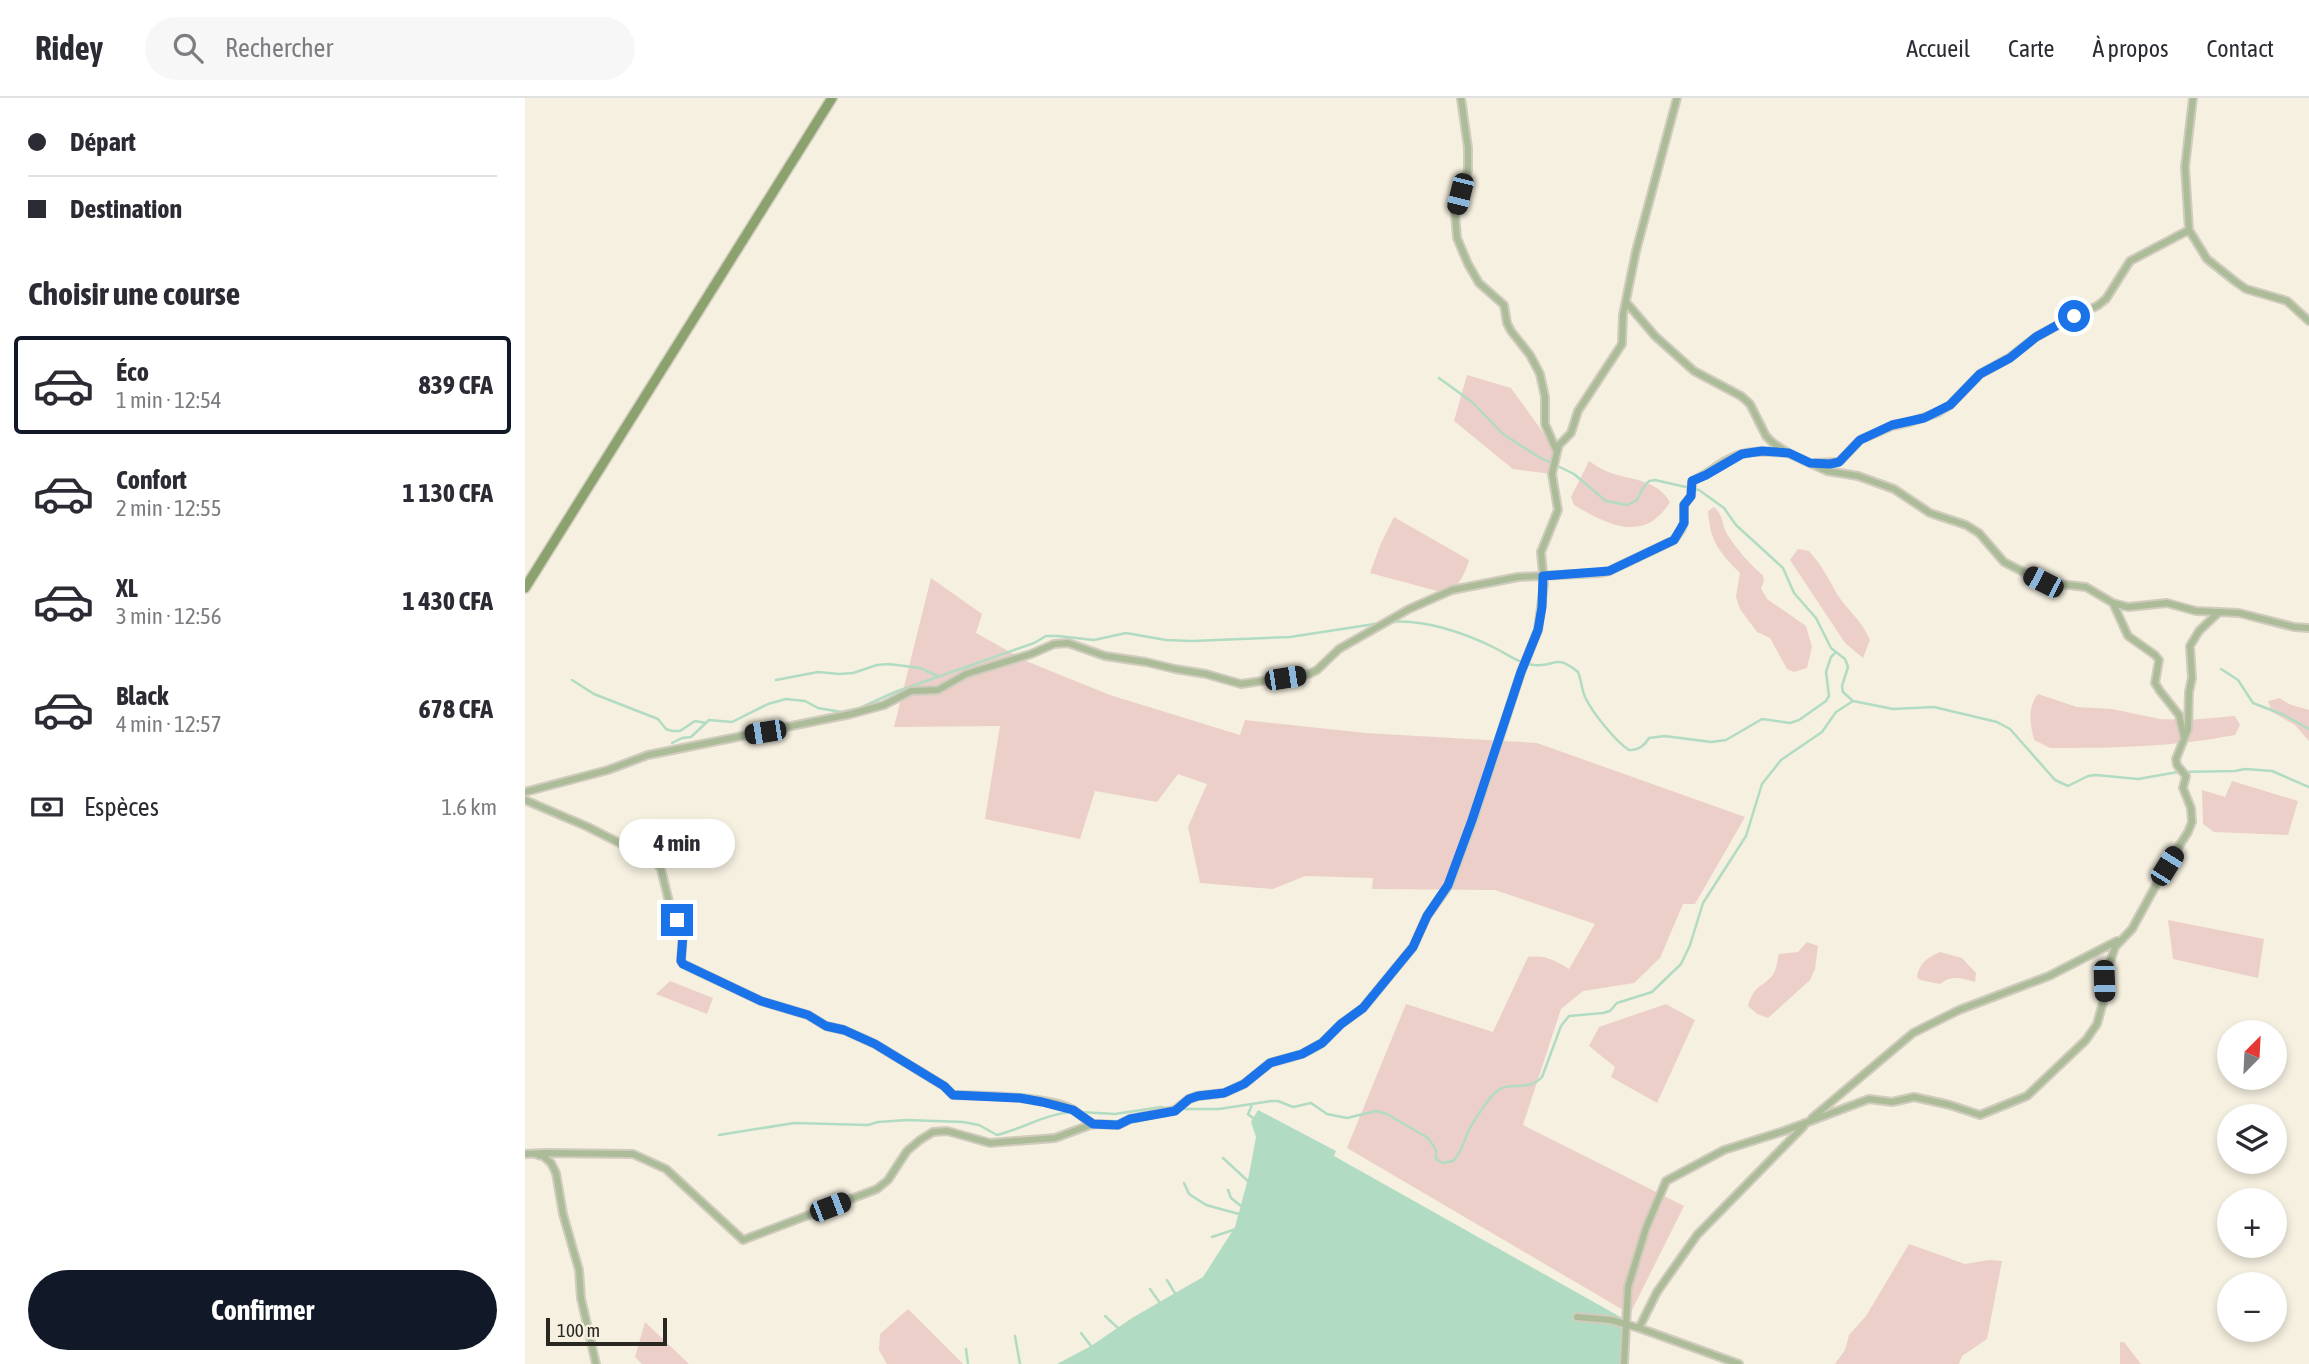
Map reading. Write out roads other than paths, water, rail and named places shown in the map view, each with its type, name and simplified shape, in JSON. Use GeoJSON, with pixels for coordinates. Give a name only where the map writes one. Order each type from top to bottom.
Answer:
{"type":"FeatureCollection","features":[{"type":"Feature","properties":{"kind":"street"},"geometry":{"type":"LineString","coordinates":[[525,587],[832,98]]}},
{"type":"Feature","properties":{"kind":"street"},"geometry":{"type":"LineString","coordinates":[[1461,98],[1468,148],[1468,170],[1455,214],[1457,238],[1479,283],[1504,305],[1511,331],[1530,355],[1540,374],[1545,397],[1545,424],[1557,452]]}},
{"type":"Feature","properties":{"kind":"street"},"geometry":{"type":"LineString","coordinates":[[529,1154],[633,1154],[666,1169],[743,1240],[877,1189],[888,1180],[907,1152],[933,1132],[947,1131],[990,1143],[1015,1143],[1055,1139],[1093,1124],[1118,1125],[1130,1119],[1175,1111],[1189,1099],[1224,1093],[1244,1084],[1270,1063],[1302,1054],[1322,1043],[1341,1024],[1363,1008],[1413,947],[1427,916],[1448,885],[1538,630],[1542,607],[1541,552],[1558,510],[1552,474],[1557,452],[1559,445],[1571,433],[1578,411],[1622,344],[1626,302],[1636,251],[1677,98]]}},
{"type":"Feature","properties":{"kind":"street"},"geometry":{"type":"LineString","coordinates":[[2193,98],[2185,167],[2189,230],[2207,259],[2236,282],[2246,289],[2287,301],[2309,321]]}},
{"type":"Feature","properties":{"kind":"street"},"geometry":{"type":"LineString","coordinates":[[1810,463],[1839,462],[1860,440],[1892,425],[1919,419],[1950,405],[1980,374],[2010,358],[2036,337],[2106,299],[2130,261],[2189,230]]}},
{"type":"Feature","properties":{"kind":"street"},"geometry":{"type":"LineString","coordinates":[[1626,302],[1655,336],[1694,371],[1741,396],[1750,404],[1766,436],[1789,453],[1827,471],[1858,476],[1894,489],[1930,513],[1972,529],[1994,553],[2013,567],[2043,582],[2093,590],[2113,603],[2128,607],[2167,603],[2196,611],[2239,613],[2309,628]]}},
{"type":"Feature","properties":{"kind":"street"},"geometry":{"type":"LineString","coordinates":[[525,792],[608,770],[648,755],[851,714],[884,705],[911,691],[939,690],[966,674],[1054,644],[1068,643],[1105,656],[1206,674],[1241,684],[1309,674],[1339,649],[1409,609],[1451,590],[1518,578],[1609,571],[1674,540],[1684,523],[1684,505],[1691,496],[1692,481],[1742,454],[1762,451],[1789,453]]}},
{"type":"Feature","properties":{"kind":"street"},"geometry":{"type":"LineString","coordinates":[[2113,603],[2128,636],[2155,654],[2159,660],[2155,683],[2179,715],[2184,737]]}},
{"type":"Feature","properties":{"kind":"street"},"geometry":{"type":"LineString","coordinates":[[1639,1328],[1657,1292],[1697,1235],[1807,1122],[1913,1033],[1959,1010],[2049,976],[2119,940],[2131,929],[2192,822],[2191,808],[2183,788],[2186,776],[2177,765],[2176,759],[2188,729],[2190,714],[2190,646],[2199,631],[2218,613]]}},
{"type":"Feature","properties":{"kind":"street"},"geometry":{"type":"LineString","coordinates":[[525,800],[588,827],[655,861],[661,869],[670,906],[683,934],[683,964],[761,1001],[808,1015],[826,1026],[844,1030],[875,1044],[944,1086],[953,1095],[1020,1098],[1064,1106],[1093,1124]]}},
{"type":"Feature","properties":{"kind":"street"},"geometry":{"type":"LineString","coordinates":[[1624,1364],[1628,1287],[1641,1252],[1646,1228],[1665,1181],[1724,1150],[1869,1099],[1892,1102],[1914,1097],[1980,1115],[2020,1101],[2040,1086],[2086,1040],[2097,1024],[2105,995],[2104,981],[2119,940]]}},
{"type":"Feature","properties":{"kind":"street"},"geometry":{"type":"LineString","coordinates":[[529,1154],[543,1156],[551,1163],[556,1173],[563,1214],[579,1270],[581,1298],[596,1364]]}},
{"type":"Feature","properties":{"kind":"street"},"geometry":{"type":"LineString","coordinates":[[1577,1317],[1626,1324],[1739,1364]]}},
{"type":"Feature","properties":{"kind":"waterway"},"geometry":{"type":"LineString","coordinates":[[1439,378],[1472,402],[1503,434],[1537,456],[1574,474],[1606,501],[1627,505],[1637,500],[1649,481],[1655,480],[1699,490],[1724,508],[1736,525],[1783,568],[1794,593],[1816,618],[1831,648],[1845,659],[1848,667],[1842,686],[1843,692],[1853,701],[1893,709],[1934,707],[1997,722],[2010,729],[2055,780],[2068,786],[2096,775],[2138,779],[2178,772],[2245,769],[2272,771],[2309,787]]}},
{"type":"Feature","properties":{"kind":"waterway"},"geometry":{"type":"LineString","coordinates":[[1391,622],[1417,623],[1458,632],[1529,664],[1560,662],[1570,666],[1578,672],[1584,696],[1594,712],[1629,750],[1641,747],[1649,738],[1665,736],[1711,742],[1726,740],[1762,719],[1790,723],[1799,720],[1829,696],[1826,672],[1831,657],[1836,652]]}},
{"type":"Feature","properties":{"kind":"waterway"},"geometry":{"type":"LineString","coordinates":[[672,743],[691,737],[709,720],[732,722],[768,704],[786,699],[805,701],[818,708],[841,712],[860,708],[895,692],[1034,643],[1046,636],[1094,640],[1126,633],[1166,640],[1192,641],[1290,637],[1381,623]]}},
{"type":"Feature","properties":{"kind":"waterway"},"geometry":{"type":"LineString","coordinates":[[776,680],[818,672],[853,673],[889,664],[920,668],[938,676]]}},
{"type":"Feature","properties":{"kind":"waterway"},"geometry":{"type":"LineString","coordinates":[[2221,669],[2238,680],[2253,703],[2284,715],[2309,729]]}},
{"type":"Feature","properties":{"kind":"waterway"},"geometry":{"type":"LineString","coordinates":[[572,680],[594,694],[658,719],[666,729],[672,731],[680,731],[695,721],[706,723]]}},
{"type":"Feature","properties":{"kind":"waterway"},"geometry":{"type":"LineString","coordinates":[[1178,1109],[1219,1109],[1278,1101],[1293,1107],[1311,1103],[1327,1114],[1347,1118],[1376,1111],[1387,1114],[1428,1138],[1436,1150],[1436,1159],[1443,1163],[1453,1161],[1477,1116],[1497,1091],[1507,1086],[1525,1086],[1542,1077],[1561,1026],[1569,1016],[1610,1011],[1617,1003],[1652,992],[1681,964],[1703,903],[1746,836],[1762,784],[1781,760],[1822,732],[1836,712],[1853,701]]}},
{"type":"Feature","properties":{"kind":"waterway"},"geometry":{"type":"LineString","coordinates":[[1252,1105],[1248,1114],[1253,1118]]}},
{"type":"Feature","properties":{"kind":"waterway"},"geometry":{"type":"LineString","coordinates":[[1080,1112],[1115,1114],[1161,1107],[1171,1109]]}},
{"type":"Feature","properties":{"kind":"waterway"},"geometry":{"type":"LineString","coordinates":[[719,1135],[794,1123],[868,1125],[907,1120],[963,1122],[979,1125],[997,1135],[1054,1115],[1074,1112]]}},
{"type":"Feature","properties":{"kind":"waterway"},"geometry":{"type":"LineString","coordinates":[[1223,1158],[1249,1182]]}},
{"type":"Feature","properties":{"kind":"waterway"},"geometry":{"type":"LineString","coordinates":[[1184,1183],[1189,1194],[1206,1205],[1239,1214]]}},
{"type":"Feature","properties":{"kind":"waterway"},"geometry":{"type":"LineString","coordinates":[[1228,1190],[1231,1198],[1241,1206]]}},
{"type":"Feature","properties":{"kind":"waterway"},"geometry":{"type":"LineString","coordinates":[[1212,1237],[1236,1229]]}},
{"type":"Feature","properties":{"kind":"waterway"},"geometry":{"type":"LineString","coordinates":[[1167,1280],[1176,1295]]}},
{"type":"Feature","properties":{"kind":"waterway"},"geometry":{"type":"LineString","coordinates":[[1150,1289],[1160,1303]]}},
{"type":"Feature","properties":{"kind":"waterway"},"geometry":{"type":"LineString","coordinates":[[1105,1316],[1118,1328]]}},
{"type":"Feature","properties":{"kind":"waterway"},"geometry":{"type":"LineString","coordinates":[[1081,1333],[1091,1346]]}},
{"type":"Feature","properties":{"kind":"waterway"},"geometry":{"type":"LineString","coordinates":[[1015,1336],[1020,1364]]}},
{"type":"Feature","properties":{"kind":"waterway"},"geometry":{"type":"LineString","coordinates":[[966,1349],[968,1364]]}}]}
